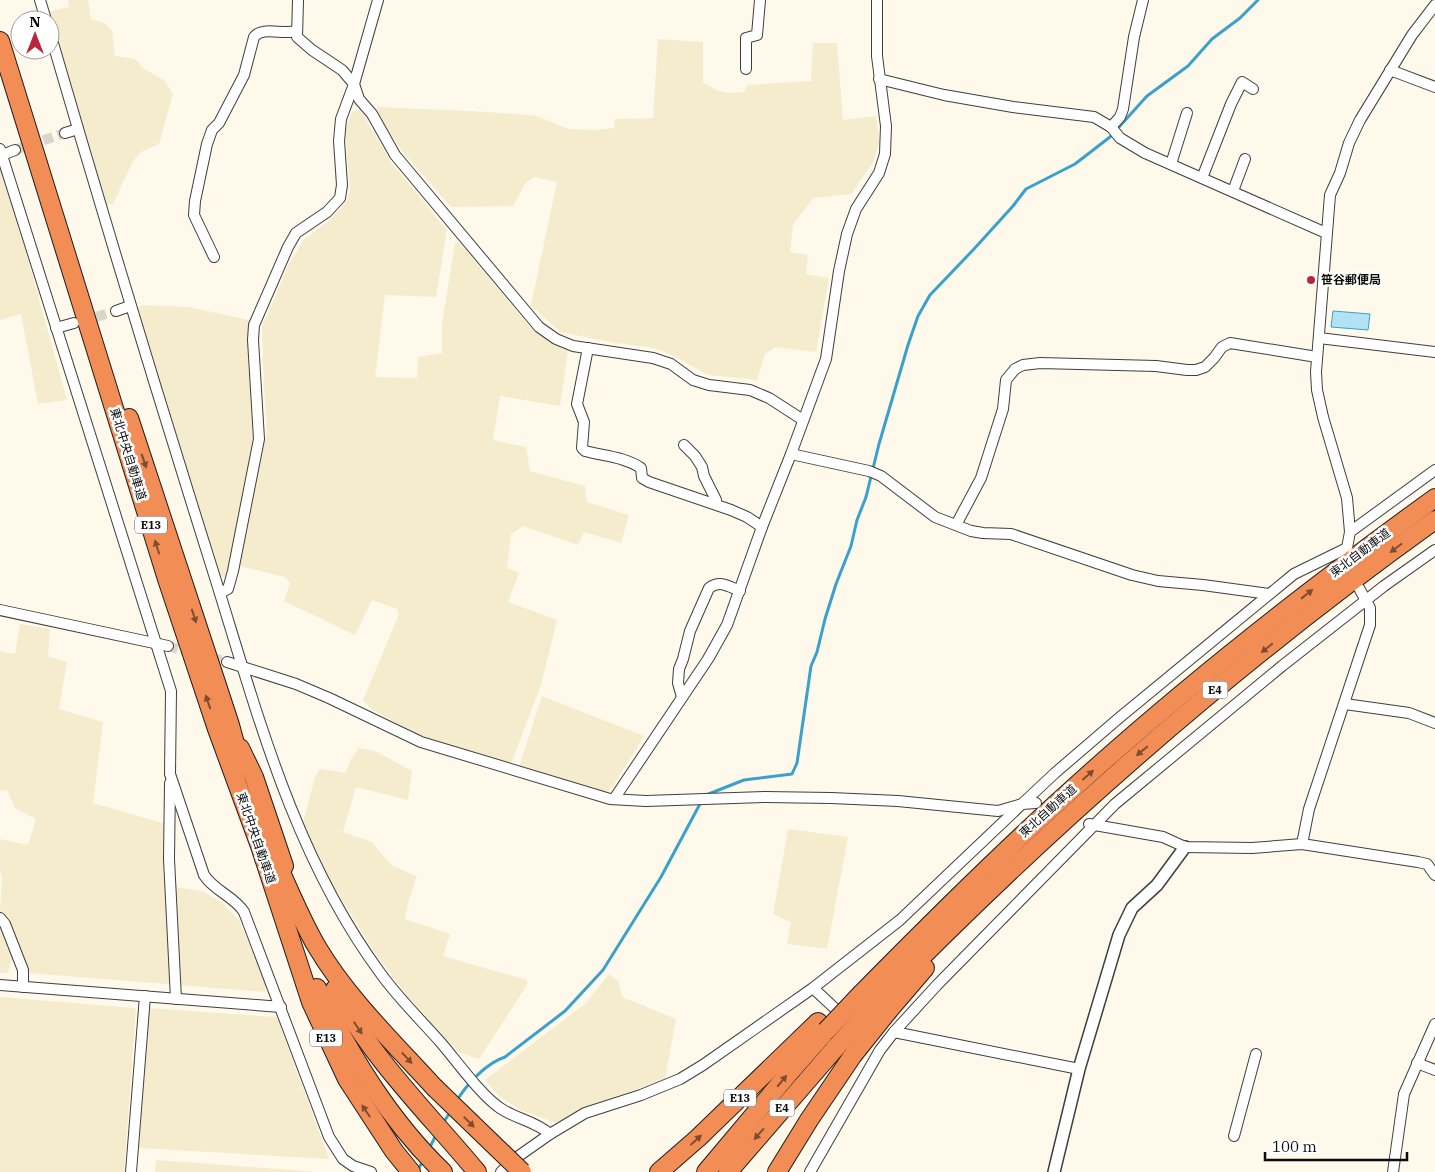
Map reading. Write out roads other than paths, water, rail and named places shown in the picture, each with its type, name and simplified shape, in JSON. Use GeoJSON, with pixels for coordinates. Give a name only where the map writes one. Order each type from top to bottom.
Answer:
{"type":"FeatureCollection","features":[{"type":"Feature","properties":{"kind":"highway","name":"東北中央自動車道"},"geometry":{"type":"LineString","coordinates":[[0,41],[167,579],[223,727],[260,846],[289,910]]}},
{"type":"Feature","properties":{"kind":"highway","name":"東北自動車道"},"geometry":{"type":"LineString","coordinates":[[1012,843],[1120,747],[1193,686],[1330,576],[1435,498]]}},
{"type":"Feature","properties":{"kind":"highway","name":"東北自動車道"},"geometry":{"type":"LineString","coordinates":[[728,1172],[800,1086],[838,1045],[870,998],[1081,804],[1204,699],[1341,589],[1435,520]]}},
{"type":"Feature","properties":{"kind":"highway","name":"E13"},"geometry":{"type":"LineString","coordinates":[[659,1172],[822,1027],[870,998],[987,863],[1012,843]]}},
{"type":"Feature","properties":{"kind":"highway","name":"E13"},"geometry":{"type":"LineString","coordinates":[[289,910],[356,1002],[434,1087],[522,1172]]}},
{"type":"Feature","properties":{"kind":"highway","name":"E13"},"geometry":{"type":"LineString","coordinates":[[289,910],[327,972],[351,1017],[380,1058],[477,1172]]}},
{"type":"Feature","properties":{"kind":"highway","name":"E13"},"geometry":{"type":"LineString","coordinates":[[289,910],[317,988],[349,1050],[375,1090],[407,1133],[443,1172]]}},
{"type":"Feature","properties":{"kind":"highway","name":"E13"},"geometry":{"type":"LineString","coordinates":[[289,910],[311,1002],[334,1054],[362,1105],[410,1172]]}},
{"type":"Feature","properties":{"kind":"highway","name":"E13"},"geometry":{"type":"LineString","coordinates":[[777,1172],[808,1120],[853,1055],[870,998]]}},
{"type":"Feature","properties":{"kind":"highway","name":"E4"},"geometry":{"type":"LineString","coordinates":[[706,1172],[790,1072],[822,1027]]}},
{"type":"Feature","properties":{"kind":"street"},"geometry":{"type":"LineString","coordinates":[[298,0],[297,38],[342,70],[354,84],[359,99],[372,114],[395,155],[539,327],[556,339],[588,348],[653,358],[671,364],[693,380],[709,385],[750,390],[769,398],[803,420]]}},
{"type":"Feature","properties":{"kind":"street"},"geometry":{"type":"LineString","coordinates":[[220,593],[228,589],[233,571],[259,439],[254,325],[296,233],[327,212],[340,198],[342,185],[339,141],[341,119],[354,84],[378,0]]}},
{"type":"Feature","properties":{"kind":"street"},"geometry":{"type":"LineString","coordinates":[[746,68],[746,38],[757,35],[760,0]]}},
{"type":"Feature","properties":{"kind":"street"},"geometry":{"type":"LineString","coordinates":[[614,799],[708,659],[727,625],[826,359],[839,271],[847,234],[856,210],[879,173],[885,154],[886,126],[876,56],[877,0]]}},
{"type":"Feature","properties":{"kind":"street"},"geometry":{"type":"LineString","coordinates":[[1111,127],[1120,117],[1123,109],[1134,37],[1143,0]]}},
{"type":"Feature","properties":{"kind":"street"},"geometry":{"type":"LineString","coordinates":[[501,1172],[513,1160],[550,1134],[585,1113],[641,1095],[680,1079],[813,988],[900,920],[1055,772],[1269,594],[1294,574],[1348,551],[1350,532],[1347,498],[1318,390],[1317,357],[1330,195],[1340,173],[1349,142],[1360,120],[1412,35],[1435,5]]}},
{"type":"Feature","properties":{"kind":"street"},"geometry":{"type":"LineString","coordinates":[[214,257],[194,215],[195,201],[207,144],[212,130],[219,123],[226,105],[244,75],[256,33],[289,34],[296,32]]}},
{"type":"Feature","properties":{"kind":"street"},"geometry":{"type":"LineString","coordinates":[[58,60],[130,306],[242,667],[278,775],[325,884],[359,942],[381,974],[464,1071],[499,1108],[539,1126],[550,1134]]}},
{"type":"Feature","properties":{"kind":"street"},"geometry":{"type":"LineString","coordinates":[[1390,70],[1435,87]]}},
{"type":"Feature","properties":{"kind":"street"},"geometry":{"type":"LineString","coordinates":[[879,79],[944,95],[1013,107],[1094,117],[1111,127],[1120,138],[1144,153],[1326,232]]}},
{"type":"Feature","properties":{"kind":"street"},"geometry":{"type":"LineString","coordinates":[[1202,178],[1231,104],[1242,82],[1253,89]]}},
{"type":"Feature","properties":{"kind":"street"},"geometry":{"type":"LineString","coordinates":[[1171,164],[1187,113]]}},
{"type":"Feature","properties":{"kind":"street"},"geometry":{"type":"LineString","coordinates":[[65,133],[78,129]]}},
{"type":"Feature","properties":{"kind":"street"},"geometry":{"type":"LineString","coordinates":[[15,150],[1,152],[171,691],[169,859],[176,999]]}},
{"type":"Feature","properties":{"kind":"street"},"geometry":{"type":"LineString","coordinates":[[1233,191],[1245,159]]}},
{"type":"Feature","properties":{"kind":"street"},"geometry":{"type":"LineString","coordinates":[[116,311],[130,306]]}},
{"type":"Feature","properties":{"kind":"street"},"geometry":{"type":"LineString","coordinates":[[56,328],[74,323]]}},
{"type":"Feature","properties":{"kind":"street"},"geometry":{"type":"LineString","coordinates":[[1319,338],[1435,352]]}},
{"type":"Feature","properties":{"kind":"street"},"geometry":{"type":"LineString","coordinates":[[956,525],[981,478],[1003,409],[1006,380],[1015,369],[1023,365],[1040,363],[1156,366],[1196,370],[1204,368],[1222,347],[1230,343],[1317,357]]}},
{"type":"Feature","properties":{"kind":"street"},"geometry":{"type":"LineString","coordinates":[[588,348],[577,404],[584,422],[582,448],[585,451],[638,466],[641,468],[642,478],[649,482],[680,494],[716,504],[747,517],[762,528]]}},
{"type":"Feature","properties":{"kind":"street"},"geometry":{"type":"LineString","coordinates":[[684,445],[695,456],[702,467],[716,504]]}},
{"type":"Feature","properties":{"kind":"street"},"geometry":{"type":"LineString","coordinates":[[791,454],[869,471],[881,476],[935,517],[971,531],[983,534],[1011,534],[1132,575],[1158,581],[1269,594]]}},
{"type":"Feature","properties":{"kind":"street"},"geometry":{"type":"LineString","coordinates":[[1350,532],[1435,470]]}},
{"type":"Feature","properties":{"kind":"street"},"geometry":{"type":"LineString","coordinates":[[810,1172],[880,1050],[894,1032],[1090,824],[1274,672],[1384,586],[1435,550]]}},
{"type":"Feature","properties":{"kind":"street"},"geometry":{"type":"LineString","coordinates":[[682,697],[678,683],[678,669],[683,659],[690,631],[709,588],[715,584],[722,583],[740,591]]}},
{"type":"Feature","properties":{"kind":"street"},"geometry":{"type":"LineString","coordinates":[[1302,844],[1309,808],[1370,626],[1370,608],[1359,588]]}},
{"type":"Feature","properties":{"kind":"street"},"geometry":{"type":"LineString","coordinates":[[0,610],[168,646]]}},
{"type":"Feature","properties":{"kind":"street"},"geometry":{"type":"LineString","coordinates":[[227,662],[296,684],[421,742],[614,799],[646,801],[764,797],[832,798],[898,801],[998,811],[1022,804],[1036,803]]}},
{"type":"Feature","properties":{"kind":"street"},"geometry":{"type":"LineString","coordinates":[[1345,704],[1409,713],[1435,723]]}},
{"type":"Feature","properties":{"kind":"street"},"geometry":{"type":"LineString","coordinates":[[170,774],[204,875],[209,883],[240,906],[244,912],[329,1137],[343,1159],[353,1166],[371,1172]]}},
{"type":"Feature","properties":{"kind":"street"},"geometry":{"type":"LineString","coordinates":[[1090,824],[1163,837],[1185,847],[1252,848],[1302,844],[1427,864],[1435,874]]}},
{"type":"Feature","properties":{"kind":"street"},"geometry":{"type":"LineString","coordinates":[[1054,1172],[1079,1069],[1125,920],[1132,908],[1157,885],[1185,847]]}},
{"type":"Feature","properties":{"kind":"street"},"geometry":{"type":"LineString","coordinates":[[0,918],[5,924],[23,970],[23,987]]}},
{"type":"Feature","properties":{"kind":"street"},"geometry":{"type":"LineString","coordinates":[[0,985],[281,1007]]}},
{"type":"Feature","properties":{"kind":"street"},"geometry":{"type":"LineString","coordinates":[[813,988],[880,1050]]}},
{"type":"Feature","properties":{"kind":"street"},"geometry":{"type":"LineString","coordinates":[[131,1172],[145,996]]}},
{"type":"Feature","properties":{"kind":"street"},"geometry":{"type":"LineString","coordinates":[[1393,1172],[1404,1094],[1435,1024]]}},
{"type":"Feature","properties":{"kind":"street"},"geometry":{"type":"LineString","coordinates":[[894,1032],[1079,1069]]}},
{"type":"Feature","properties":{"kind":"street"},"geometry":{"type":"LineString","coordinates":[[1234,1136],[1256,1054]]}},
{"type":"Feature","properties":{"kind":"street"},"geometry":{"type":"LineString","coordinates":[[1417,1063],[1435,1070]]}},
{"type":"Feature","properties":{"kind":"water"},"geometry":{"type":"Polygon","coordinates":[[[1333,311],[1370,314],[1368,330],[1331,327],[1333,311]]]}},
{"type":"Feature","properties":{"kind":"waterway"},"geometry":{"type":"LineString","coordinates":[[706,795],[744,780],[792,774],[797,763],[811,666],[817,652],[836,584],[851,546],[857,520],[866,497],[879,444],[908,345],[918,316],[930,295],[1013,206],[1026,189],[1075,164],[1110,137],[1147,96],[1188,66],[1212,39],[1240,18],[1258,0]]}},
{"type":"Feature","properties":{"kind":"waterway"},"geometry":{"type":"LineString","coordinates":[[456,1102],[465,1089],[484,1069],[505,1057],[565,1011],[603,970],[661,877],[701,802]]}},
{"type":"Feature","properties":{"kind":"waterway"},"geometry":{"type":"LineString","coordinates":[[443,1123],[451,1111]]}},
{"type":"Feature","properties":{"kind":"waterway"},"geometry":{"type":"LineString","coordinates":[[429,1149],[436,1135]]}},
{"type":"Feature","properties":{"kind":"waterway"},"geometry":{"type":"LineString","coordinates":[[417,1171],[424,1159]]}},
{"type":"Feature","properties":{"kind":"tunnel"},"geometry":{"type":"LineString","coordinates":[[15,150],[65,133]]}},
{"type":"Feature","properties":{"kind":"tunnel"},"geometry":{"type":"LineString","coordinates":[[82,321],[116,311]]}},
{"type":"Feature","properties":{"kind":"tunnel"},"geometry":{"type":"LineString","coordinates":[[168,646],[227,662]]}},
{"type":"Feature","properties":{"kind":"place","name":"笹谷郵便局"},"geometry":{"type":"Point","coordinates":[1311,280]}}]}
